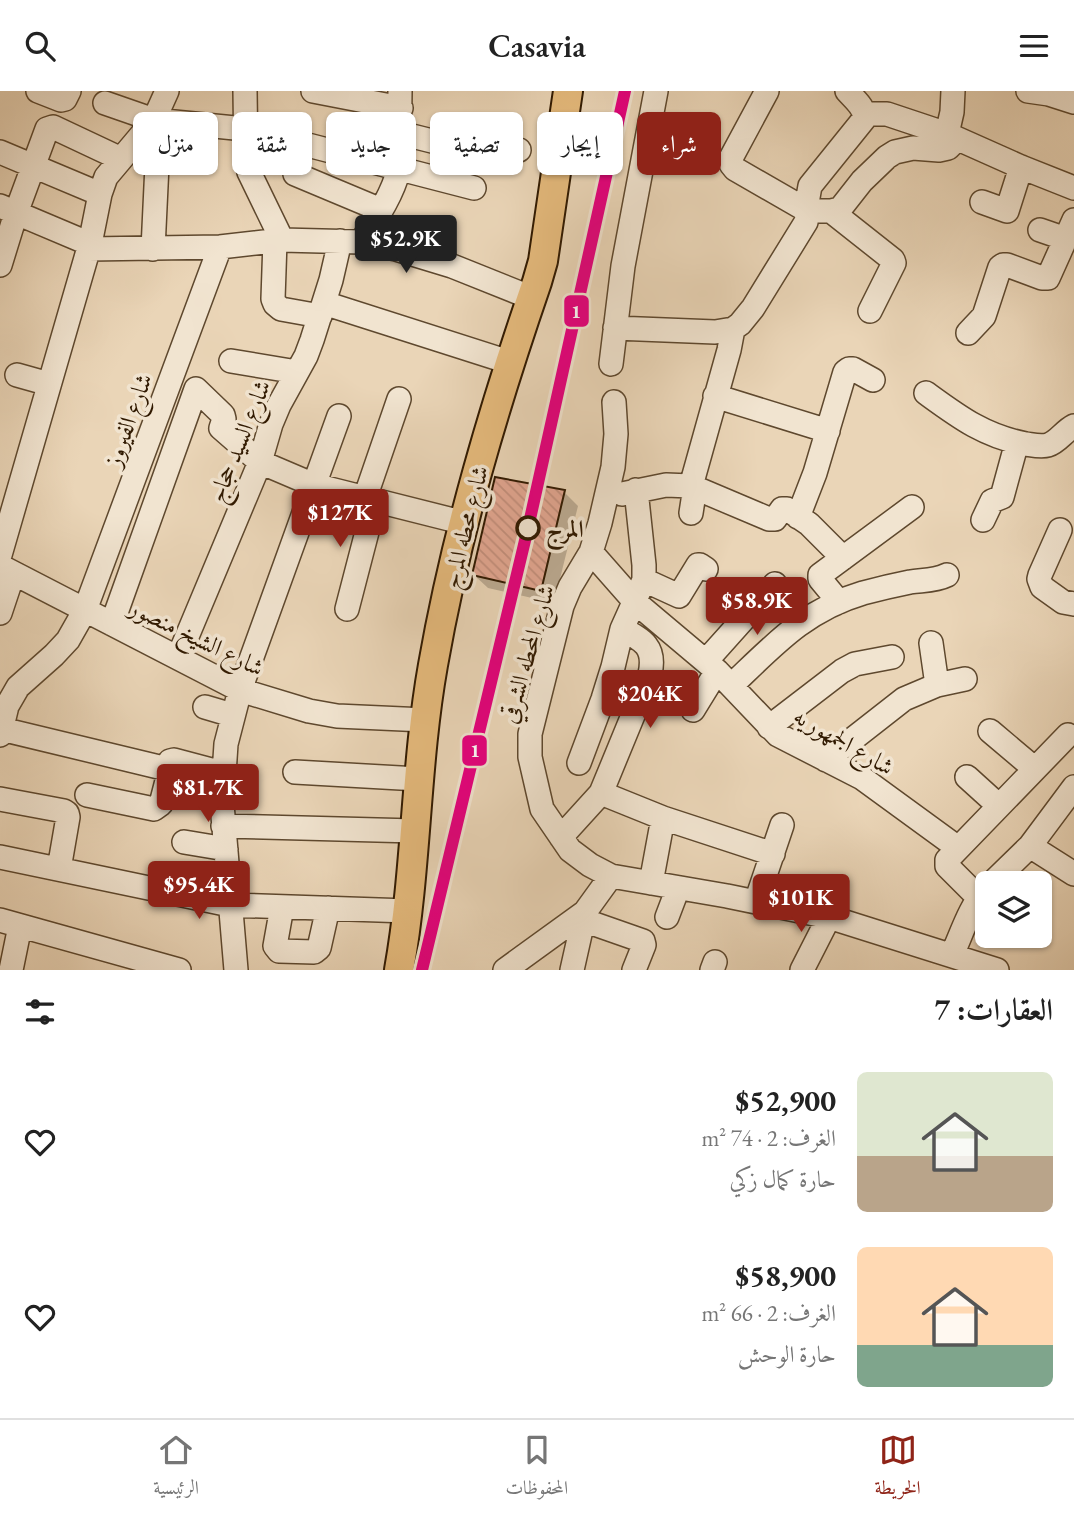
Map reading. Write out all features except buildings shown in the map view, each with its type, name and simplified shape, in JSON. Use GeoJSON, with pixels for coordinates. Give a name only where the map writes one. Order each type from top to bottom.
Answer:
{"type":"FeatureCollection","features":[{"type":"Feature","properties":{"kind":"main road","name":"شارع محطه المرج"},"geometry":{"type":"LineString","coordinates":[[399,970],[408,911],[418,779],[433,664],[492,418],[543,261],[568,91]]}},
{"type":"Feature","properties":{"kind":"street"},"geometry":{"type":"LineString","coordinates":[[38,91],[61,100],[65,99],[69,91]]}},
{"type":"Feature","properties":{"kind":"street"},"geometry":{"type":"LineString","coordinates":[[158,112],[167,91]]}},
{"type":"Feature","properties":{"kind":"street"},"geometry":{"type":"LineString","coordinates":[[245,91],[246,112]]}},
{"type":"Feature","properties":{"kind":"street"},"geometry":{"type":"LineString","coordinates":[[313,91],[400,100]]}},
{"type":"Feature","properties":{"kind":"street"},"geometry":{"type":"LineString","coordinates":[[611,364],[626,252],[656,91]]}},
{"type":"Feature","properties":{"kind":"street"},"geometry":{"type":"LineString","coordinates":[[767,91],[731,158],[731,164],[735,169],[820,211],[840,209],[862,181],[895,152],[914,148],[948,148],[952,137],[953,91]]}},
{"type":"Feature","properties":{"kind":"street"},"geometry":{"type":"LineString","coordinates":[[847,91],[861,107],[865,114],[864,119],[810,186],[807,203],[893,260],[894,263],[870,311]]}},
{"type":"Feature","properties":{"kind":"street"},"geometry":{"type":"LineString","coordinates":[[1042,92],[1074,102]]}},
{"type":"Feature","properties":{"kind":"street"},"geometry":{"type":"LineString","coordinates":[[105,103],[133,113]]}},
{"type":"Feature","properties":{"kind":"street"},"geometry":{"type":"LineString","coordinates":[[865,114],[887,114],[952,137],[1074,188]]}},
{"type":"Feature","properties":{"kind":"street"},"geometry":{"type":"LineString","coordinates":[[0,265],[8,209],[33,165],[47,129],[50,127],[121,159]]}},
{"type":"Feature","properties":{"kind":"street"},"geometry":{"type":"LineString","coordinates":[[0,555],[90,247],[100,194],[106,177],[133,145]]}},
{"type":"Feature","properties":{"kind":"street"},"geometry":{"type":"LineString","coordinates":[[0,152],[100,194]]}},
{"type":"Feature","properties":{"kind":"street"},"geometry":{"type":"LineString","coordinates":[[982,202],[1006,211],[1021,167]]}},
{"type":"Feature","properties":{"kind":"street"},"geometry":{"type":"LineString","coordinates":[[416,173],[474,188]]}},
{"type":"Feature","properties":{"kind":"street"},"geometry":{"type":"LineString","coordinates":[[153,249],[157,175]]}},
{"type":"Feature","properties":{"kind":"street"},"geometry":{"type":"LineString","coordinates":[[250,175],[279,241],[273,299],[281,309],[322,310],[509,362]]}},
{"type":"Feature","properties":{"kind":"street"},"geometry":{"type":"LineString","coordinates":[[297,175],[381,210]]}},
{"type":"Feature","properties":{"kind":"street","name":"شارع السيد حجاج"},"geometry":{"type":"LineString","coordinates":[[178,658],[260,462],[271,424],[312,340],[351,242],[381,210],[398,175]]}},
{"type":"Feature","properties":{"kind":"street"},"geometry":{"type":"LineString","coordinates":[[8,209],[90,247],[220,247],[279,241],[351,242],[396,249],[452,266],[531,299]]}},
{"type":"Feature","properties":{"kind":"street"},"geometry":{"type":"LineString","coordinates":[[615,328],[715,332],[733,328],[740,324],[753,308],[806,222],[820,211]]}},
{"type":"Feature","properties":{"kind":"street"},"geometry":{"type":"LineString","coordinates":[[968,333],[984,316],[1000,267],[1006,265],[1048,278],[1070,230],[1041,230]]}},
{"type":"Feature","properties":{"kind":"street","name":"شارع الفيروز"},"geometry":{"type":"LineString","coordinates":[[4,705],[18,687],[68,640],[85,610],[220,247]]}},
{"type":"Feature","properties":{"kind":"street"},"geometry":{"type":"LineString","coordinates":[[691,513],[693,487],[733,328]]}},
{"type":"Feature","properties":{"kind":"street"},"geometry":{"type":"LineString","coordinates":[[231,361],[297,372]]}},
{"type":"Feature","properties":{"kind":"street"},"geometry":{"type":"LineString","coordinates":[[797,517],[815,473],[845,372],[853,369],[873,380]]}},
{"type":"Feature","properties":{"kind":"street"},"geometry":{"type":"LineString","coordinates":[[17,375],[49,384]]}},
{"type":"Feature","properties":{"kind":"street"},"geometry":{"type":"LineString","coordinates":[[112,624],[196,389],[223,415],[221,428],[260,462],[314,485],[465,523]]}},
{"type":"Feature","properties":{"kind":"street"},"geometry":{"type":"LineString","coordinates":[[926,393],[969,423],[1017,442],[1048,445],[1074,426]]}},
{"type":"Feature","properties":{"kind":"street"},"geometry":{"type":"LineString","coordinates":[[715,396],[828,431]]}},
{"type":"Feature","properties":{"kind":"street"},"geometry":{"type":"LineString","coordinates":[[347,609],[370,500],[399,400]]}},
{"type":"Feature","properties":{"kind":"street","name":"شارع المحطه الشرقي"},"geometry":{"type":"LineString","coordinates":[[611,876],[570,850],[542,809],[530,757],[530,734],[562,606],[591,552],[600,523],[613,467],[616,435],[614,402]]}},
{"type":"Feature","properties":{"kind":"street"},"geometry":{"type":"LineString","coordinates":[[236,970],[222,804],[226,744],[240,690],[339,416]]}},
{"type":"Feature","properties":{"kind":"street"},"geometry":{"type":"LineString","coordinates":[[983,520],[992,501],[1002,498],[1017,442]]}},
{"type":"Feature","properties":{"kind":"street"},"geometry":{"type":"LineString","coordinates":[[605,498],[666,485],[693,487],[769,519],[775,519],[782,509],[787,509],[809,524],[844,558]]}},
{"type":"Feature","properties":{"kind":"street"},"geometry":{"type":"LineString","coordinates":[[579,763],[603,699],[622,629],[644,580],[636,491]]}},
{"type":"Feature","properties":{"kind":"street"},"geometry":{"type":"LineString","coordinates":[[839,602],[820,577],[912,506]]}},
{"type":"Feature","properties":{"kind":"street"},"geometry":{"type":"LineString","coordinates":[[1059,530],[1040,583],[1063,602],[1074,604]]}},
{"type":"Feature","properties":{"kind":"street","name":"شارع الجمهوريه"},"geometry":{"type":"LineString","coordinates":[[591,552],[635,602],[718,673],[769,727],[790,742],[862,778],[958,848]]}},
{"type":"Feature","properties":{"kind":"street"},"geometry":{"type":"LineString","coordinates":[[644,580],[677,597],[698,565],[706,569]]}},
{"type":"Feature","properties":{"kind":"street"},"geometry":{"type":"LineString","coordinates":[[0,613],[7,570]]}},
{"type":"Feature","properties":{"kind":"street","name":"شارع الشيخ منصور"},"geometry":{"type":"LineString","coordinates":[[7,570],[240,690],[298,708],[337,716],[425,720]]}},
{"type":"Feature","properties":{"kind":"street"},"geometry":{"type":"LineString","coordinates":[[718,673],[826,607],[863,593],[910,582],[939,579],[947,575]]}},
{"type":"Feature","properties":{"kind":"street"},"geometry":{"type":"LineString","coordinates":[[693,710],[775,585]]}},
{"type":"Feature","properties":{"kind":"street"},"geometry":{"type":"LineString","coordinates":[[561,837],[601,793],[652,665],[648,646],[622,629]]}},
{"type":"Feature","properties":{"kind":"street"},"geometry":{"type":"LineString","coordinates":[[931,643],[937,685]]}},
{"type":"Feature","properties":{"kind":"street"},"geometry":{"type":"LineString","coordinates":[[769,727],[842,671],[855,664],[892,657]]}},
{"type":"Feature","properties":{"kind":"street"},"geometry":{"type":"LineString","coordinates":[[826,760],[904,699],[937,685],[965,679]]}},
{"type":"Feature","properties":{"kind":"street"},"geometry":{"type":"LineString","coordinates":[[0,735],[4,705]]}},
{"type":"Feature","properties":{"kind":"street"},"geometry":{"type":"LineString","coordinates":[[205,707],[232,715]]}},
{"type":"Feature","properties":{"kind":"street"},"geometry":{"type":"LineString","coordinates":[[1,729],[167,768]]}},
{"type":"Feature","properties":{"kind":"street"},"geometry":{"type":"LineString","coordinates":[[990,731],[1035,769]]}},
{"type":"Feature","properties":{"kind":"street"},"geometry":{"type":"LineString","coordinates":[[975,883],[947,866],[948,859],[1068,735]]}},
{"type":"Feature","properties":{"kind":"street"},"geometry":{"type":"LineString","coordinates":[[88,795],[154,809],[161,804],[170,761],[223,773]]}},
{"type":"Feature","properties":{"kind":"street"},"geometry":{"type":"LineString","coordinates":[[295,772],[418,779]]}},
{"type":"Feature","properties":{"kind":"street"},"geometry":{"type":"LineString","coordinates":[[967,777],[999,806]]}},
{"type":"Feature","properties":{"kind":"street"},"geometry":{"type":"LineString","coordinates":[[1005,871],[1030,846],[1074,787]]}},
{"type":"Feature","properties":{"kind":"street"},"geometry":{"type":"LineString","coordinates":[[601,793],[663,818],[774,854]]}},
{"type":"Feature","properties":{"kind":"street"},"geometry":{"type":"LineString","coordinates":[[0,799],[67,813],[59,869]]}},
{"type":"Feature","properties":{"kind":"street"},"geometry":{"type":"LineString","coordinates":[[651,883],[663,818]]}},
{"type":"Feature","properties":{"kind":"street"},"geometry":{"type":"LineString","coordinates":[[756,902],[782,825]]}},
{"type":"Feature","properties":{"kind":"street"},"geometry":{"type":"LineString","coordinates":[[223,826],[415,831]]}},
{"type":"Feature","properties":{"kind":"street"},"geometry":{"type":"LineString","coordinates":[[184,842],[226,849]]}},
{"type":"Feature","properties":{"kind":"street"},"geometry":{"type":"LineString","coordinates":[[1030,846],[1074,873]]}},
{"type":"Feature","properties":{"kind":"street"},"geometry":{"type":"LineString","coordinates":[[0,857],[230,905],[408,911]]}},
{"type":"Feature","properties":{"kind":"street"},"geometry":{"type":"LineString","coordinates":[[572,970],[584,916],[611,876],[829,917],[997,970]]}},
{"type":"Feature","properties":{"kind":"street"},"geometry":{"type":"LineString","coordinates":[[667,917],[678,888]]}},
{"type":"Feature","properties":{"kind":"street"},"geometry":{"type":"LineString","coordinates":[[282,907],[276,949],[314,952],[319,948],[328,908]]}},
{"type":"Feature","properties":{"kind":"street"},"geometry":{"type":"LineString","coordinates":[[953,955],[975,907]]}},
{"type":"Feature","properties":{"kind":"street"},"geometry":{"type":"LineString","coordinates":[[505,970],[584,916]]}},
{"type":"Feature","properties":{"kind":"street"},"geometry":{"type":"LineString","coordinates":[[584,916],[642,940],[644,944],[634,970]]}},
{"type":"Feature","properties":{"kind":"street"},"geometry":{"type":"LineString","coordinates":[[802,970],[829,917]]}},
{"type":"Feature","properties":{"kind":"street"},"geometry":{"type":"LineString","coordinates":[[11,970],[10,923],[179,970]]}},
{"type":"Feature","properties":{"kind":"transit line","name":"1"},"geometry":{"type":"LineString","coordinates":[[422,970],[528,528],[625,91]]}},
{"type":"Feature","properties":{"kind":"place","name":"المرج"},"geometry":{"type":"Point","coordinates":[528,528]}}]}
